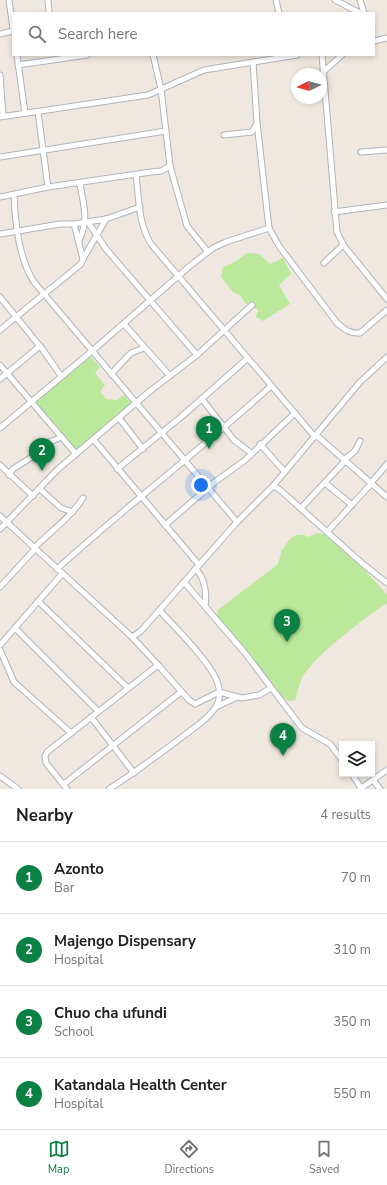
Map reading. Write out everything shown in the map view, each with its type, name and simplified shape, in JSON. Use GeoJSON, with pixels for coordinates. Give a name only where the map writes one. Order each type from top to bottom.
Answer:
{"type":"FeatureCollection","features":[{"type":"Feature","properties":{"kind":"street"},"geometry":{"type":"LineString","coordinates":[[9,0],[12,22]]}},
{"type":"Feature","properties":{"kind":"street"},"geometry":{"type":"LineString","coordinates":[[48,0],[49,12]]}},
{"type":"Feature","properties":{"kind":"street"},"geometry":{"type":"LineString","coordinates":[[276,0],[279,12]]}},
{"type":"Feature","properties":{"kind":"street"},"geometry":{"type":"LineString","coordinates":[[336,0],[358,12]]}},
{"type":"Feature","properties":{"kind":"street"},"geometry":{"type":"LineString","coordinates":[[360,0],[364,12]]}},
{"type":"Feature","properties":{"kind":"street"},"geometry":{"type":"LineString","coordinates":[[0,34],[12,30]]}},
{"type":"Feature","properties":{"kind":"street"},"geometry":{"type":"LineString","coordinates":[[375,41],[387,38]]}},
{"type":"Feature","properties":{"kind":"street"},"geometry":{"type":"LineString","coordinates":[[17,56],[25,113]]}},
{"type":"Feature","properties":{"kind":"street"},"geometry":{"type":"LineString","coordinates":[[18,65],[80,56]]}},
{"type":"Feature","properties":{"kind":"street"},"geometry":{"type":"LineString","coordinates":[[153,56],[161,89],[170,166],[187,226],[208,252]]}},
{"type":"Feature","properties":{"kind":"street"},"geometry":{"type":"LineString","coordinates":[[0,75],[1,117],[148,95],[204,70],[253,62],[266,57],[289,56]]}},
{"type":"Feature","properties":{"kind":"street"},"geometry":{"type":"LineString","coordinates":[[322,56],[323,68]]}},
{"type":"Feature","properties":{"kind":"street"},"geometry":{"type":"LineString","coordinates":[[327,68],[341,56]]}},
{"type":"Feature","properties":{"kind":"street"},"geometry":{"type":"LineString","coordinates":[[253,62],[257,123],[268,228],[295,268],[337,323],[346,330],[355,334],[360,333],[387,310]]}},
{"type":"Feature","properties":{"kind":"street"},"geometry":{"type":"LineString","coordinates":[[326,104],[334,212],[337,232],[344,245],[387,299]]}},
{"type":"Feature","properties":{"kind":"street"},"geometry":{"type":"LineString","coordinates":[[38,112],[48,187]]}},
{"type":"Feature","properties":{"kind":"street"},"geometry":{"type":"LineString","coordinates":[[224,135],[252,132],[257,123]]}},
{"type":"Feature","properties":{"kind":"street"},"geometry":{"type":"LineString","coordinates":[[0,157],[166,131]]}},
{"type":"Feature","properties":{"kind":"street"},"geometry":{"type":"LineString","coordinates":[[361,152],[387,150]]}},
{"type":"Feature","properties":{"kind":"street"},"geometry":{"type":"LineString","coordinates":[[0,197],[48,187],[80,184],[161,171],[170,166]]}},
{"type":"Feature","properties":{"kind":"street"},"geometry":{"type":"LineString","coordinates":[[136,175],[144,232],[178,276],[271,386],[316,436],[387,497]]}},
{"type":"Feature","properties":{"kind":"street"},"geometry":{"type":"LineString","coordinates":[[80,184],[87,222],[113,258],[151,300],[197,355]]}},
{"type":"Feature","properties":{"kind":"street"},"geometry":{"type":"LineString","coordinates":[[14,195],[18,231],[25,266],[34,282],[111,374],[187,460],[237,522]]}},
{"type":"Feature","properties":{"kind":"street"},"geometry":{"type":"LineString","coordinates":[[334,212],[387,205]]}},
{"type":"Feature","properties":{"kind":"street"},"geometry":{"type":"LineString","coordinates":[[0,234],[60,224],[74,224],[106,219],[140,206]]}},
{"type":"Feature","properties":{"kind":"street"},"geometry":{"type":"LineString","coordinates":[[0,330],[77,269],[106,219]]}},
{"type":"Feature","properties":{"kind":"street"},"geometry":{"type":"LineString","coordinates":[[79,241],[87,222]]}},
{"type":"Feature","properties":{"kind":"street"},"geometry":{"type":"LineString","coordinates":[[74,224],[83,259]]}},
{"type":"Feature","properties":{"kind":"street"},"geometry":{"type":"LineString","coordinates":[[0,428],[208,252],[226,242],[268,228]]}},
{"type":"Feature","properties":{"kind":"street"},"geometry":{"type":"LineString","coordinates":[[324,264],[344,245]]}},
{"type":"Feature","properties":{"kind":"street"},"geometry":{"type":"LineString","coordinates":[[0,297],[40,346],[61,376]]}},
{"type":"Feature","properties":{"kind":"street"},"geometry":{"type":"LineString","coordinates":[[0,529],[8,523],[76,454],[197,355],[252,305]]}},
{"type":"Feature","properties":{"kind":"street"},"geometry":{"type":"LineString","coordinates":[[124,324],[170,376]]}},
{"type":"Feature","properties":{"kind":"street"},"geometry":{"type":"LineString","coordinates":[[111,374],[131,353],[137,340]]}},
{"type":"Feature","properties":{"kind":"street"},"geometry":{"type":"LineString","coordinates":[[0,379],[40,346]]}},
{"type":"Feature","properties":{"kind":"street"},"geometry":{"type":"LineString","coordinates":[[131,353],[144,348]]}},
{"type":"Feature","properties":{"kind":"street"},"geometry":{"type":"LineString","coordinates":[[117,469],[162,433],[248,358]]}},
{"type":"Feature","properties":{"kind":"street"},"geometry":{"type":"LineString","coordinates":[[132,637],[141,631],[237,522],[273,486],[360,382],[386,359]]}},
{"type":"Feature","properties":{"kind":"street"},"geometry":{"type":"LineString","coordinates":[[0,365],[76,454]]}},
{"type":"Feature","properties":{"kind":"street"},"geometry":{"type":"LineString","coordinates":[[57,569],[140,496],[187,460],[271,386]]}},
{"type":"Feature","properties":{"kind":"street"},"geometry":{"type":"LineString","coordinates":[[202,399],[234,440],[251,453]]}},
{"type":"Feature","properties":{"kind":"street"},"geometry":{"type":"LineString","coordinates":[[165,525],[251,453],[295,413]]}},
{"type":"Feature","properties":{"kind":"street"},"geometry":{"type":"LineString","coordinates":[[119,418],[143,449]]}},
{"type":"Feature","properties":{"kind":"street"},"geometry":{"type":"LineString","coordinates":[[9,475],[13,469],[32,457],[42,445],[62,437]]}},
{"type":"Feature","properties":{"kind":"street"},"geometry":{"type":"LineString","coordinates":[[94,440],[165,525],[197,567],[202,579],[205,606]]}},
{"type":"Feature","properties":{"kind":"street"},"geometry":{"type":"LineString","coordinates":[[301,508],[355,451],[360,441]]}},
{"type":"Feature","properties":{"kind":"street"},"geometry":{"type":"LineString","coordinates":[[260,444],[284,471]]}},
{"type":"Feature","properties":{"kind":"street"},"geometry":{"type":"LineString","coordinates":[[327,532],[387,464]]}},
{"type":"Feature","properties":{"kind":"street"},"geometry":{"type":"LineString","coordinates":[[0,465],[33,496]]}},
{"type":"Feature","properties":{"kind":"street"},"geometry":{"type":"LineString","coordinates":[[326,483],[352,505]]}},
{"type":"Feature","properties":{"kind":"street"},"geometry":{"type":"LineString","coordinates":[[273,486],[301,508],[363,564],[387,583]]}},
{"type":"Feature","properties":{"kind":"street"},"geometry":{"type":"LineString","coordinates":[[40,489],[60,508],[73,512]]}},
{"type":"Feature","properties":{"kind":"street"},"geometry":{"type":"LineString","coordinates":[[0,587],[34,548],[73,512],[83,498]]}},
{"type":"Feature","properties":{"kind":"street"},"geometry":{"type":"LineString","coordinates":[[0,516],[132,637],[181,692],[195,704],[219,692],[235,698]]}},
{"type":"Feature","properties":{"kind":"street"},"geometry":{"type":"LineString","coordinates":[[0,645],[62,574]]}},
{"type":"Feature","properties":{"kind":"street"},"geometry":{"type":"LineString","coordinates":[[184,582],[245,653],[271,688],[290,710],[302,728],[330,744],[339,756]]}},
{"type":"Feature","properties":{"kind":"street"},"geometry":{"type":"LineString","coordinates":[[38,601],[128,688]]}},
{"type":"Feature","properties":{"kind":"street"},"geometry":{"type":"LineString","coordinates":[[109,789],[134,773],[194,728],[218,703],[218,684],[211,671],[160,610]]}},
{"type":"Feature","properties":{"kind":"street"},"geometry":{"type":"LineString","coordinates":[[14,628],[98,711]]}},
{"type":"Feature","properties":{"kind":"street"},"geometry":{"type":"LineString","coordinates":[[0,650],[14,682],[71,734]]}},
{"type":"Feature","properties":{"kind":"street"},"geometry":{"type":"LineString","coordinates":[[67,789],[46,763],[44,756],[98,711],[158,665]]}},
{"type":"Feature","properties":{"kind":"street"},"geometry":{"type":"LineString","coordinates":[[215,707],[235,698],[256,696],[271,688]]}},
{"type":"Feature","properties":{"kind":"street"},"geometry":{"type":"LineString","coordinates":[[64,784],[181,692]]}},
{"type":"Feature","properties":{"kind":"street"},"geometry":{"type":"LineString","coordinates":[[91,717],[134,773]]}},
{"type":"Feature","properties":{"kind":"street"},"geometry":{"type":"LineString","coordinates":[[354,777],[361,788],[386,773]]}},
{"type":"Feature","properties":{"kind":"street"},"geometry":{"type":"LineString","coordinates":[[0,776],[18,789]]}},
{"type":"Feature","properties":{"kind":"street"},"geometry":{"type":"LineString","coordinates":[[373,780],[380,789]]}},
{"type":"Feature","properties":{"kind":"green space"},"geometry":{"type":"Polygon","coordinates":[[[247,253],[259,254],[270,264],[283,258],[291,274],[279,285],[290,304],[263,321],[256,317],[258,310],[245,303],[240,295],[233,292],[221,277],[223,267],[235,262],[247,253]]]}},
{"type":"Feature","properties":{"kind":"green space"},"geometry":{"type":"Polygon","coordinates":[[[88,354],[100,367],[95,373],[105,385],[100,391],[106,399],[117,400],[124,395],[131,403],[76,450],[33,400],[88,354]]]}},
{"type":"Feature","properties":{"kind":"green space"},"geometry":{"type":"Polygon","coordinates":[[[317,533],[324,534],[364,569],[387,595],[387,603],[354,627],[319,657],[303,676],[295,700],[288,701],[277,693],[217,617],[218,610],[278,564],[282,549],[291,538],[298,535],[305,535],[309,537],[317,533]]]}},
{"type":"Feature","properties":{"kind":"place","name":"Azonto"},"geometry":{"type":"Point","coordinates":[209,449]}},
{"type":"Feature","properties":{"kind":"place","name":"Majengo Dispensary"},"geometry":{"type":"Point","coordinates":[42,471]}},
{"type":"Feature","properties":{"kind":"place","name":"Chuo cha ufundi"},"geometry":{"type":"Point","coordinates":[287,642]}},
{"type":"Feature","properties":{"kind":"place","name":"Katandala Health Center"},"geometry":{"type":"Point","coordinates":[283,756]}}]}
